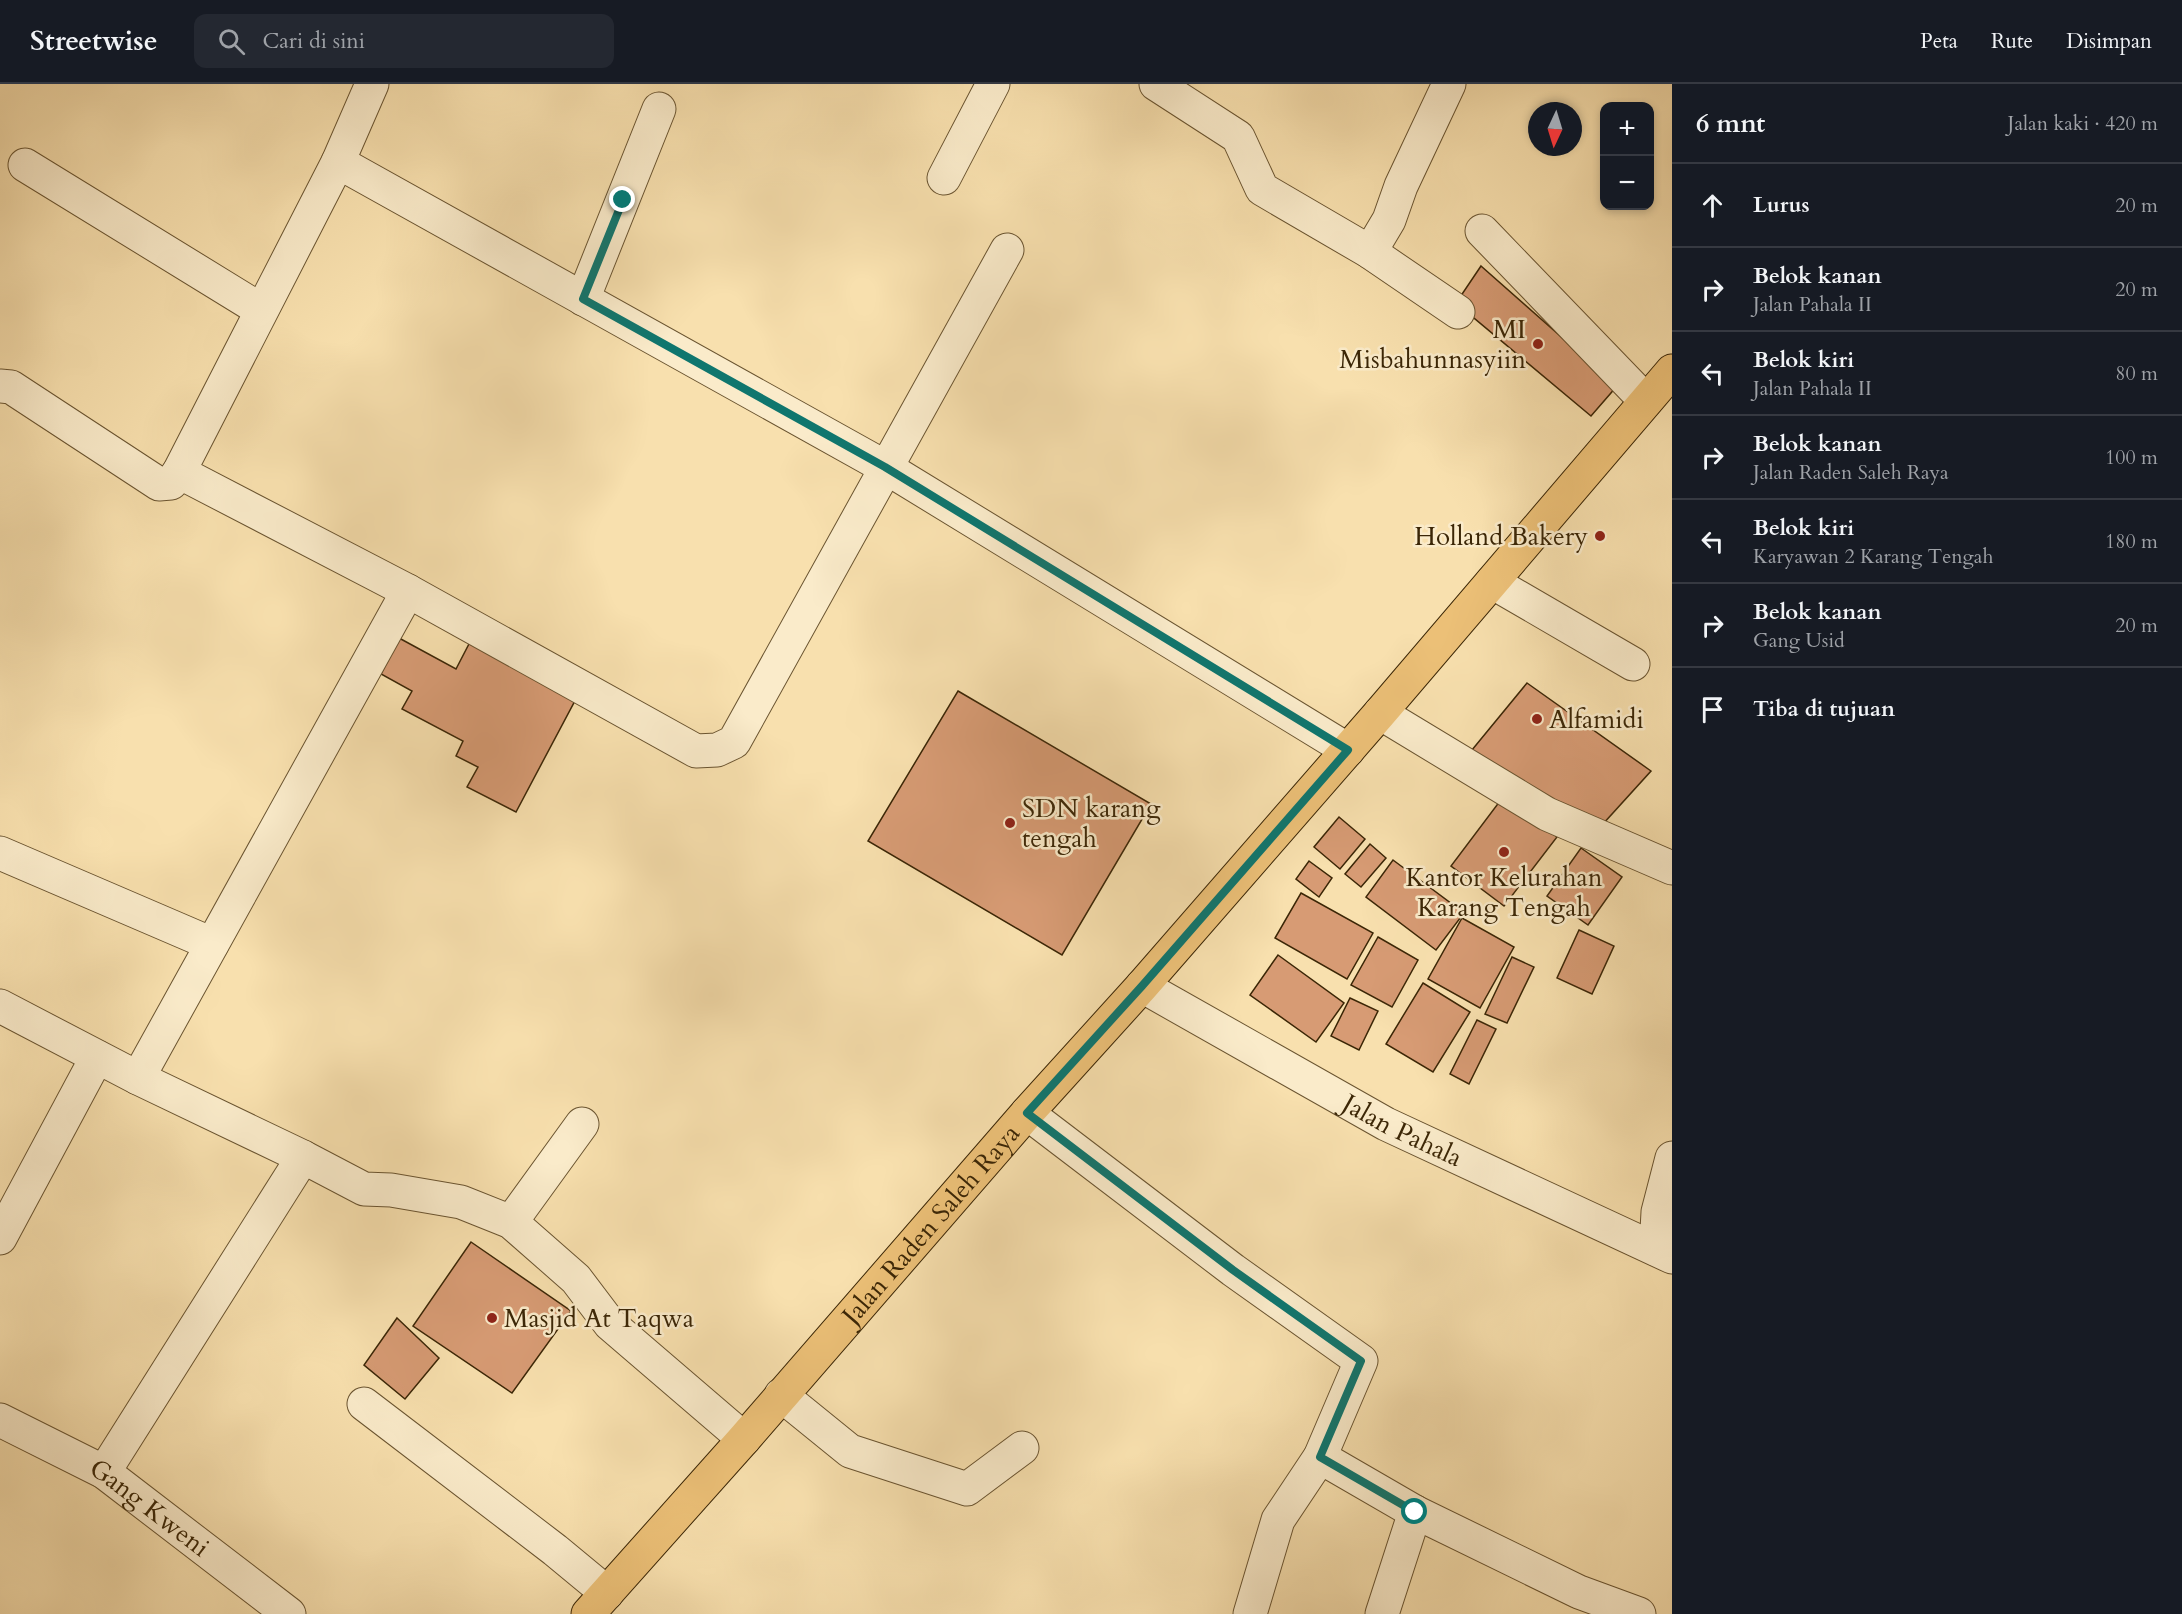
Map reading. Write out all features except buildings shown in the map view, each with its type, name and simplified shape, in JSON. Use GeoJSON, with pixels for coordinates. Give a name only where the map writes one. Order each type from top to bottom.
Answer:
{"type":"FeatureCollection","features":[{"type":"Feature","properties":{"kind":"main road","name":"Jalan Raden Saleh Raya"},"geometry":{"type":"LineString","coordinates":[[598,1604],[1348,750],[1672,371]]}},
{"type":"Feature","properties":{"kind":"street"},"geometry":{"type":"LineString","coordinates":[[0,386],[11,387],[159,484],[171,483],[179,472],[338,162],[372,84]]}},
{"type":"Feature","properties":{"kind":"street"},"geometry":{"type":"LineString","coordinates":[[944,178],[993,84]]}},
{"type":"Feature","properties":{"kind":"street"},"geometry":{"type":"LineString","coordinates":[[1156,84],[1238,137],[1262,189],[1370,252],[1458,312]]}},
{"type":"Feature","properties":{"kind":"street"},"geometry":{"type":"LineString","coordinates":[[1370,252],[1389,220],[1401,186],[1449,84]]}},
{"type":"Feature","properties":{"kind":"street"},"geometry":{"type":"LineString","coordinates":[[583,299],[659,109]]}},
{"type":"Feature","properties":{"kind":"street"},"geometry":{"type":"LineString","coordinates":[[338,162],[885,467],[1348,750]]}},
{"type":"Feature","properties":{"kind":"street"},"geometry":{"type":"LineString","coordinates":[[25,165],[261,310]]}},
{"type":"Feature","properties":{"kind":"street"},"geometry":{"type":"LineString","coordinates":[[1482,231],[1646,401]]}},
{"type":"Feature","properties":{"kind":"street"},"geometry":{"type":"LineString","coordinates":[[179,472],[408,591],[696,751],[717,750],[734,742],[1007,250]]}},
{"type":"Feature","properties":{"kind":"street"},"geometry":{"type":"LineString","coordinates":[[1492,582],[1633,664]]}},
{"type":"Feature","properties":{"kind":"street"},"geometry":{"type":"LineString","coordinates":[[138,1078],[408,591]]}},
{"type":"Feature","properties":{"kind":"street"},"geometry":{"type":"LineString","coordinates":[[1380,713],[1547,814],[1672,868]]}},
{"type":"Feature","properties":{"kind":"street"},"geometry":{"type":"LineString","coordinates":[[0,853],[212,944]]}},
{"type":"Feature","properties":{"kind":"street","name":"Jalan Pahala"},"geometry":{"type":"LineString","coordinates":[[1142,986],[1386,1124],[1664,1253]]}},
{"type":"Feature","properties":{"kind":"street"},"geometry":{"type":"LineString","coordinates":[[0,1006],[138,1078],[303,1157],[364,1189],[391,1190],[461,1202],[511,1222],[576,1279],[610,1324],[744,1438]]}},
{"type":"Feature","properties":{"kind":"street"},"geometry":{"type":"LineString","coordinates":[[0,1238],[97,1057]]}},
{"type":"Feature","properties":{"kind":"street"},"geometry":{"type":"LineString","coordinates":[[1027,1113],[1233,1270],[1361,1361],[1320,1457],[1278,1520],[1250,1614]]}},
{"type":"Feature","properties":{"kind":"street"},"geometry":{"type":"LineString","coordinates":[[511,1222],[582,1124]]}},
{"type":"Feature","properties":{"kind":"street"},"geometry":{"type":"LineString","coordinates":[[104,1472],[303,1157]]}},
{"type":"Feature","properties":{"kind":"street"},"geometry":{"type":"LineString","coordinates":[[1664,1253],[1658,1212],[1672,1158]]}},
{"type":"Feature","properties":{"kind":"street"},"geometry":{"type":"LineString","coordinates":[[782,1395],[850,1451],[967,1490],[1022,1448]]}},
{"type":"Feature","properties":{"kind":"street"},"geometry":{"type":"LineString","coordinates":[[364,1404],[555,1550],[598,1604]]}},
{"type":"Feature","properties":{"kind":"street","name":"Gang Kweni"},"geometry":{"type":"LineString","coordinates":[[0,1420],[104,1472],[289,1614]]}},
{"type":"Feature","properties":{"kind":"street"},"geometry":{"type":"LineString","coordinates":[[1320,1457],[1574,1603],[1639,1614]]}},
{"type":"Feature","properties":{"kind":"street"},"geometry":{"type":"LineString","coordinates":[[1382,1614],[1415,1512]]}},
{"type":"Feature","properties":{"kind":"place","name":"MI Misbahunnasyiin"},"geometry":{"type":"Point","coordinates":[1538,344]}},
{"type":"Feature","properties":{"kind":"place","name":"Holland Bakery"},"geometry":{"type":"Point","coordinates":[1600,536]}},
{"type":"Feature","properties":{"kind":"place","name":"Alfamidi"},"geometry":{"type":"Point","coordinates":[1537,719]}},
{"type":"Feature","properties":{"kind":"place","name":"SDN karang tengah"},"geometry":{"type":"Point","coordinates":[1010,823]}},
{"type":"Feature","properties":{"kind":"place","name":"Kantor Kelurahan Karang Tengah"},"geometry":{"type":"Point","coordinates":[1504,852]}},
{"type":"Feature","properties":{"kind":"place","name":"Masjid At Taqwa"},"geometry":{"type":"Point","coordinates":[492,1318]}},
{"type":"Feature","properties":{"kind":"route"},"geometry":{"type":"LineString","coordinates":[[623,200],[583,299],[885,467],[1348,750],[1142,986],[1027,1113],[1233,1270],[1361,1361],[1320,1457],[1415,1512]]}}]}
